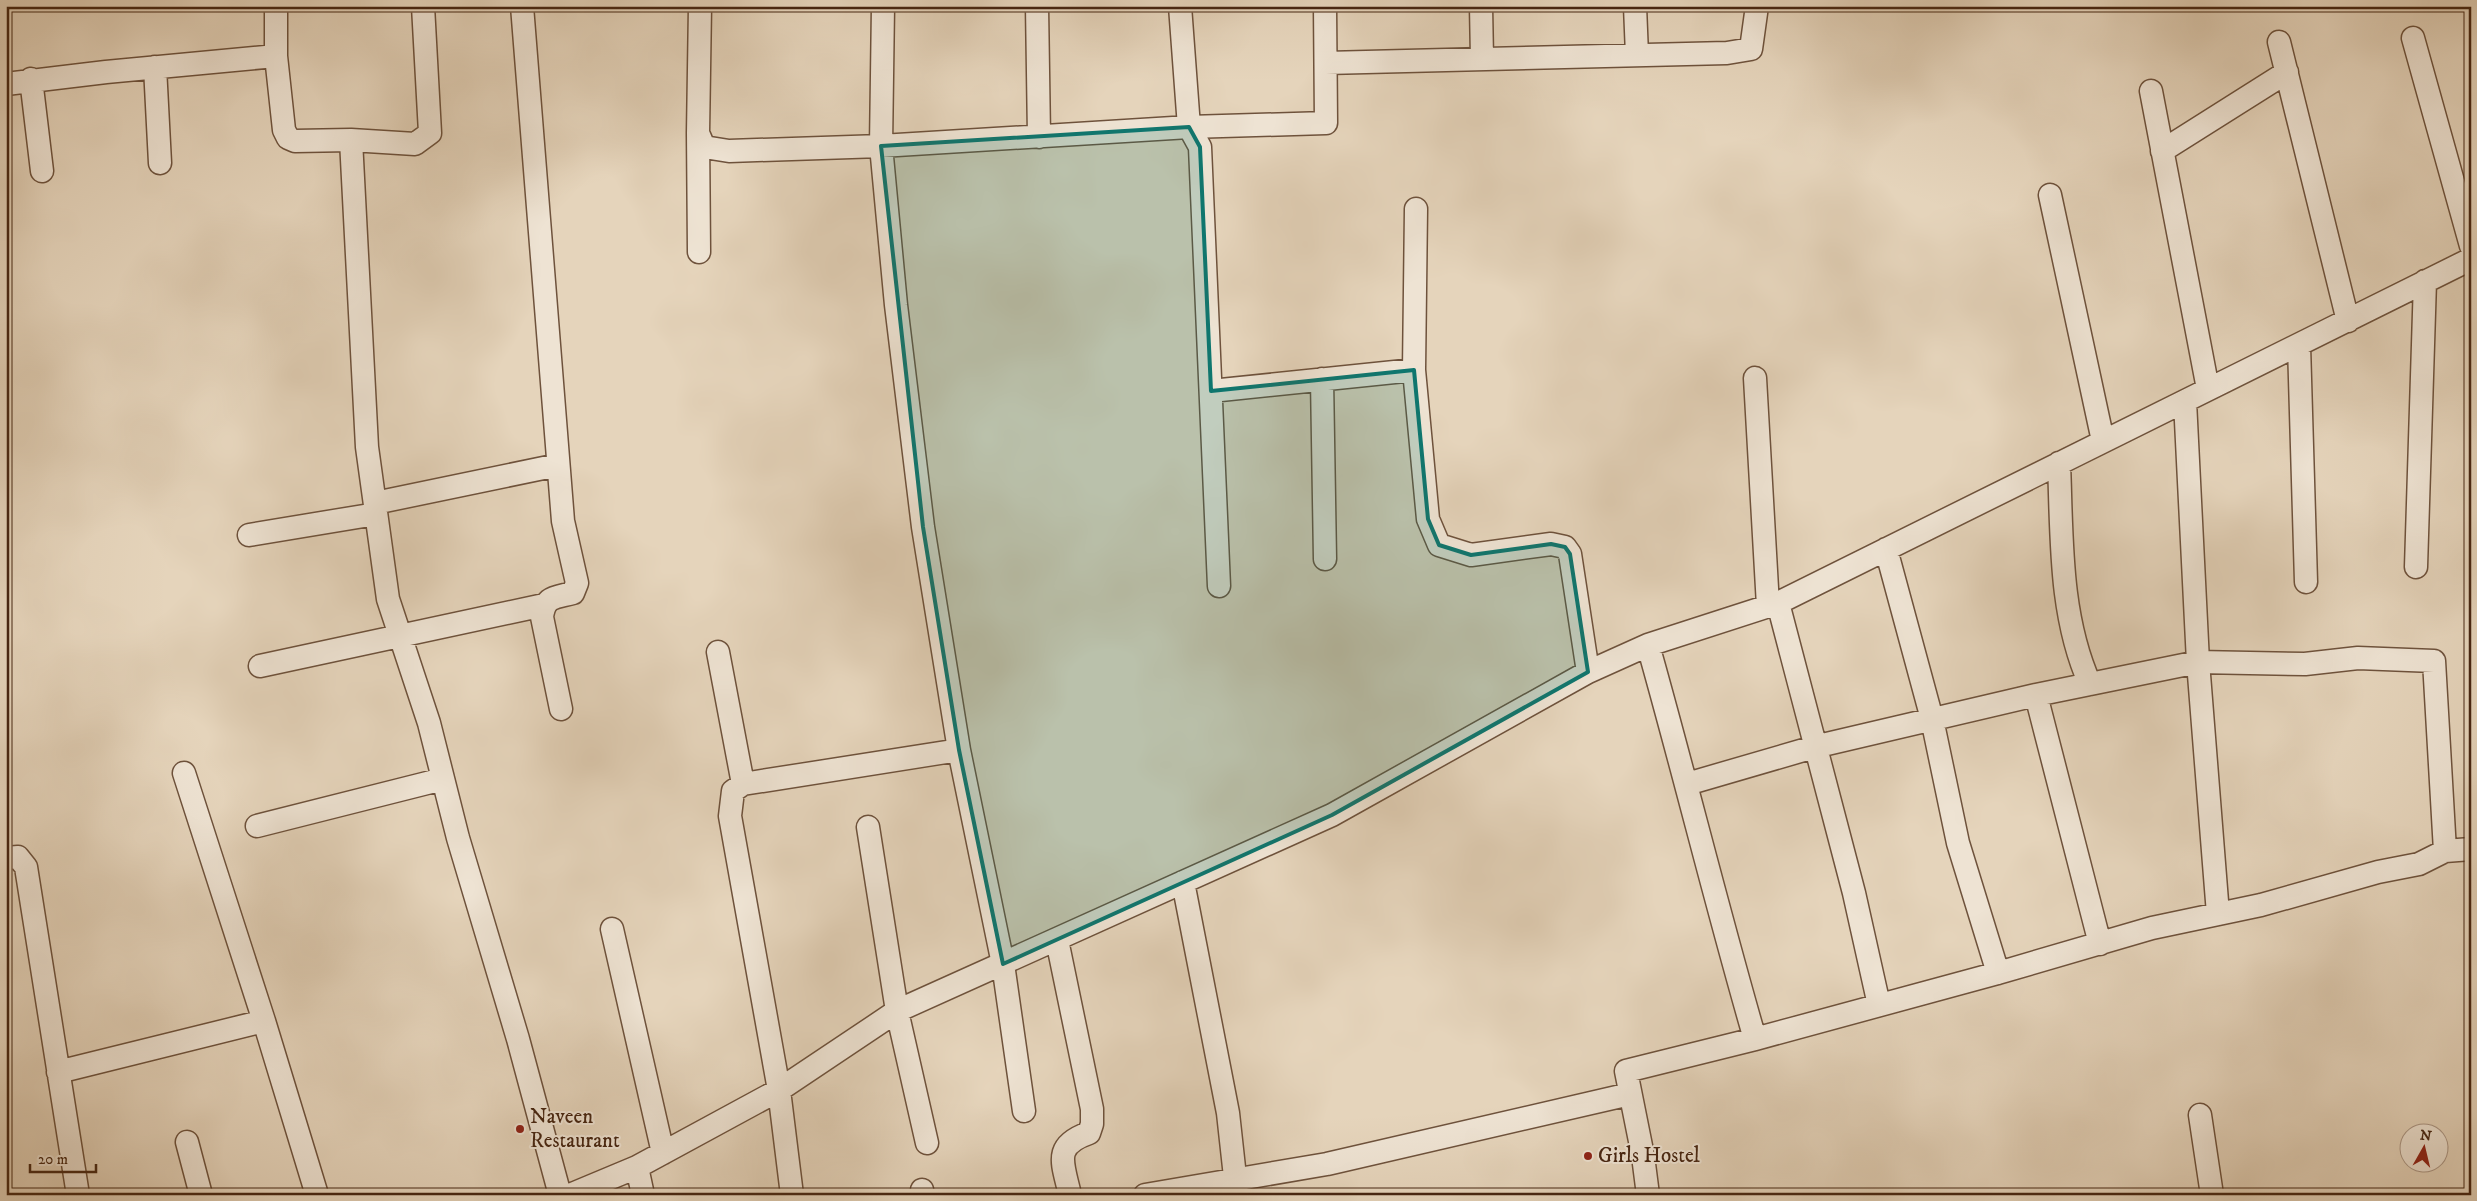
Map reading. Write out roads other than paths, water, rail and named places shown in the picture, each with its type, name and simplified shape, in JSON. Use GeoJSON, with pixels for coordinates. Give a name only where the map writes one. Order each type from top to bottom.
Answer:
{"type":"FeatureCollection","features":[{"type":"Feature","properties":{"kind":"street"},"geometry":{"type":"LineString","coordinates":[[276,6],[276,56],[284,130],[288,138],[300,141],[351,140],[415,144],[430,133],[423,6]]}},
{"type":"Feature","properties":{"kind":"street"},"geometry":{"type":"LineString","coordinates":[[260,666],[544,605],[549,600],[573,593],[577,583],[563,522],[522,6]]}},
{"type":"Feature","properties":{"kind":"street"},"geometry":{"type":"LineString","coordinates":[[699,252],[700,6]]}},
{"type":"Feature","properties":{"kind":"street"},"geometry":{"type":"LineString","coordinates":[[884,6],[881,146],[896,305],[923,527],[959,750],[1003,964],[1024,1111]]}},
{"type":"Feature","properties":{"kind":"street"},"geometry":{"type":"LineString","coordinates":[[1038,6],[1039,137]]}},
{"type":"Feature","properties":{"kind":"street"},"geometry":{"type":"LineString","coordinates":[[1180,6],[1189,127],[1200,147],[1219,586]]}},
{"type":"Feature","properties":{"kind":"street"},"geometry":{"type":"LineString","coordinates":[[698,133],[704,147],[729,151],[881,146],[1189,127],[1326,123],[1325,6]]}},
{"type":"Feature","properties":{"kind":"street"},"geometry":{"type":"LineString","coordinates":[[1481,6],[1482,59]]}},
{"type":"Feature","properties":{"kind":"street"},"geometry":{"type":"LineString","coordinates":[[1635,6],[1637,55]]}},
{"type":"Feature","properties":{"kind":"street"},"geometry":{"type":"LineString","coordinates":[[1326,63],[1726,53],[1751,49],[1757,6]]}},
{"type":"Feature","properties":{"kind":"street"},"geometry":{"type":"LineString","coordinates":[[2413,38],[2471,246]]}},
{"type":"Feature","properties":{"kind":"street"},"geometry":{"type":"LineString","coordinates":[[2279,42],[2348,320]]}},
{"type":"Feature","properties":{"kind":"street"},"geometry":{"type":"LineString","coordinates":[[6,84],[155,67],[276,56]]}},
{"type":"Feature","properties":{"kind":"street"},"geometry":{"type":"LineString","coordinates":[[155,67],[160,163]]}},
{"type":"Feature","properties":{"kind":"street"},"geometry":{"type":"LineString","coordinates":[[2162,150],[2287,72]]}},
{"type":"Feature","properties":{"kind":"street"},"geometry":{"type":"LineString","coordinates":[[32,80],[42,171]]}},
{"type":"Feature","properties":{"kind":"street"},"geometry":{"type":"LineString","coordinates":[[2151,91],[2208,389]]}},
{"type":"Feature","properties":{"kind":"street"},"geometry":{"type":"LineString","coordinates":[[351,140],[367,447],[388,599],[429,723],[458,838],[518,1039],[560,1195]]}},
{"type":"Feature","properties":{"kind":"street"},"geometry":{"type":"LineString","coordinates":[[2050,194],[2103,441]]}},
{"type":"Feature","properties":{"kind":"street"},"geometry":{"type":"LineString","coordinates":[[1416,209],[1414,370],[1428,519],[1439,545],[1471,555],[1551,544],[1565,547],[1570,554],[1588,672]]}},
{"type":"Feature","properties":{"kind":"street"},"geometry":{"type":"LineString","coordinates":[[570,1195],[637,1167],[779,1090],[897,1011],[1332,815],[1588,672],[1648,645],[1773,604],[2471,259]]}},
{"type":"Feature","properties":{"kind":"street"},"geometry":{"type":"LineString","coordinates":[[2416,567],[2425,282]]}},
{"type":"Feature","properties":{"kind":"street"},"geometry":{"type":"LineString","coordinates":[[2299,344],[2306,582]]}},
{"type":"Feature","properties":{"kind":"street"},"geometry":{"type":"LineString","coordinates":[[1211,391],[1414,370]]}},
{"type":"Feature","properties":{"kind":"street"},"geometry":{"type":"LineString","coordinates":[[1756,378],[1773,604],[1854,893],[1879,1006]]}},
{"type":"Feature","properties":{"kind":"street"},"geometry":{"type":"LineString","coordinates":[[1322,380],[1325,559]]}},
{"type":"Feature","properties":{"kind":"street"},"geometry":{"type":"LineString","coordinates":[[2186,401],[2198,662],[2218,914]]}},
{"type":"Feature","properties":{"kind":"street"},"geometry":{"type":"LineString","coordinates":[[2059,462],[2066,605],[2080,662],[2090,684]]}},
{"type":"Feature","properties":{"kind":"street"},"geometry":{"type":"LineString","coordinates":[[249,535],[376,509],[558,465]]}},
{"type":"Feature","properties":{"kind":"street"},"geometry":{"type":"LineString","coordinates":[[1886,549],[1932,719],[1958,842],[1998,973]]}},
{"type":"Feature","properties":{"kind":"street"},"geometry":{"type":"LineString","coordinates":[[544,605],[542,617],[561,709]]}},
{"type":"Feature","properties":{"kind":"street"},"geometry":{"type":"LineString","coordinates":[[1648,645],[1687,784],[1724,932],[1755,1039]]}},
{"type":"Feature","properties":{"kind":"street"},"geometry":{"type":"LineString","coordinates":[[718,652],[743,784]]}},
{"type":"Feature","properties":{"kind":"street"},"geometry":{"type":"LineString","coordinates":[[1687,784],[1814,747],[2036,695],[2198,662],[2304,664],[2358,658],[2434,662],[2445,851]]}},
{"type":"Feature","properties":{"kind":"street"},"geometry":{"type":"LineString","coordinates":[[2036,695],[2100,944]]}},
{"type":"Feature","properties":{"kind":"street"},"geometry":{"type":"LineString","coordinates":[[792,1195],[779,1090],[730,816],[733,791],[743,784],[959,750]]}},
{"type":"Feature","properties":{"kind":"street"},"geometry":{"type":"LineString","coordinates":[[184,773],[264,1021],[317,1195]]}},
{"type":"Feature","properties":{"kind":"street"},"geometry":{"type":"LineString","coordinates":[[257,826],[443,779]]}},
{"type":"Feature","properties":{"kind":"street"},"geometry":{"type":"LineString","coordinates":[[868,827],[897,1011],[927,1143]]}},
{"type":"Feature","properties":{"kind":"street"},"geometry":{"type":"LineString","coordinates":[[1648,1195],[1643,1156],[1626,1071],[1879,1006],[2152,928],[2270,902],[2378,872],[2419,864],[2445,851],[2471,849]]}},
{"type":"Feature","properties":{"kind":"street"},"geometry":{"type":"LineString","coordinates":[[6,858],[18,857],[26,867],[78,1195]]}},
{"type":"Feature","properties":{"kind":"street"},"geometry":{"type":"LineString","coordinates":[[1183,882],[1228,1113],[1236,1188]]}},
{"type":"Feature","properties":{"kind":"street"},"geometry":{"type":"LineString","coordinates":[[612,929],[663,1153]]}},
{"type":"Feature","properties":{"kind":"street"},"geometry":{"type":"LineString","coordinates":[[1057,940],[1092,1109],[1092,1124],[1089,1133],[1072,1139],[1064,1147],[1063,1164],[1070,1195]]}},
{"type":"Feature","properties":{"kind":"street"},"geometry":{"type":"LineString","coordinates":[[58,1072],[264,1021]]}},
{"type":"Feature","properties":{"kind":"street"},"geometry":{"type":"LineString","coordinates":[[1145,1195],[1236,1188],[1327,1164],[1630,1094]]}},
{"type":"Feature","properties":{"kind":"street"},"geometry":{"type":"LineString","coordinates":[[2200,1115],[2212,1195]]}},
{"type":"Feature","properties":{"kind":"street"},"geometry":{"type":"LineString","coordinates":[[187,1142],[201,1195]]}},
{"type":"Feature","properties":{"kind":"street"},"geometry":{"type":"LineString","coordinates":[[637,1167],[643,1195]]}},
{"type":"Feature","properties":{"kind":"place","name":"Naveen Restaurant"},"geometry":{"type":"Point","coordinates":[520,1129]}},
{"type":"Feature","properties":{"kind":"place","name":"Girls Hostel"},"geometry":{"type":"Point","coordinates":[1588,1156]}}]}
